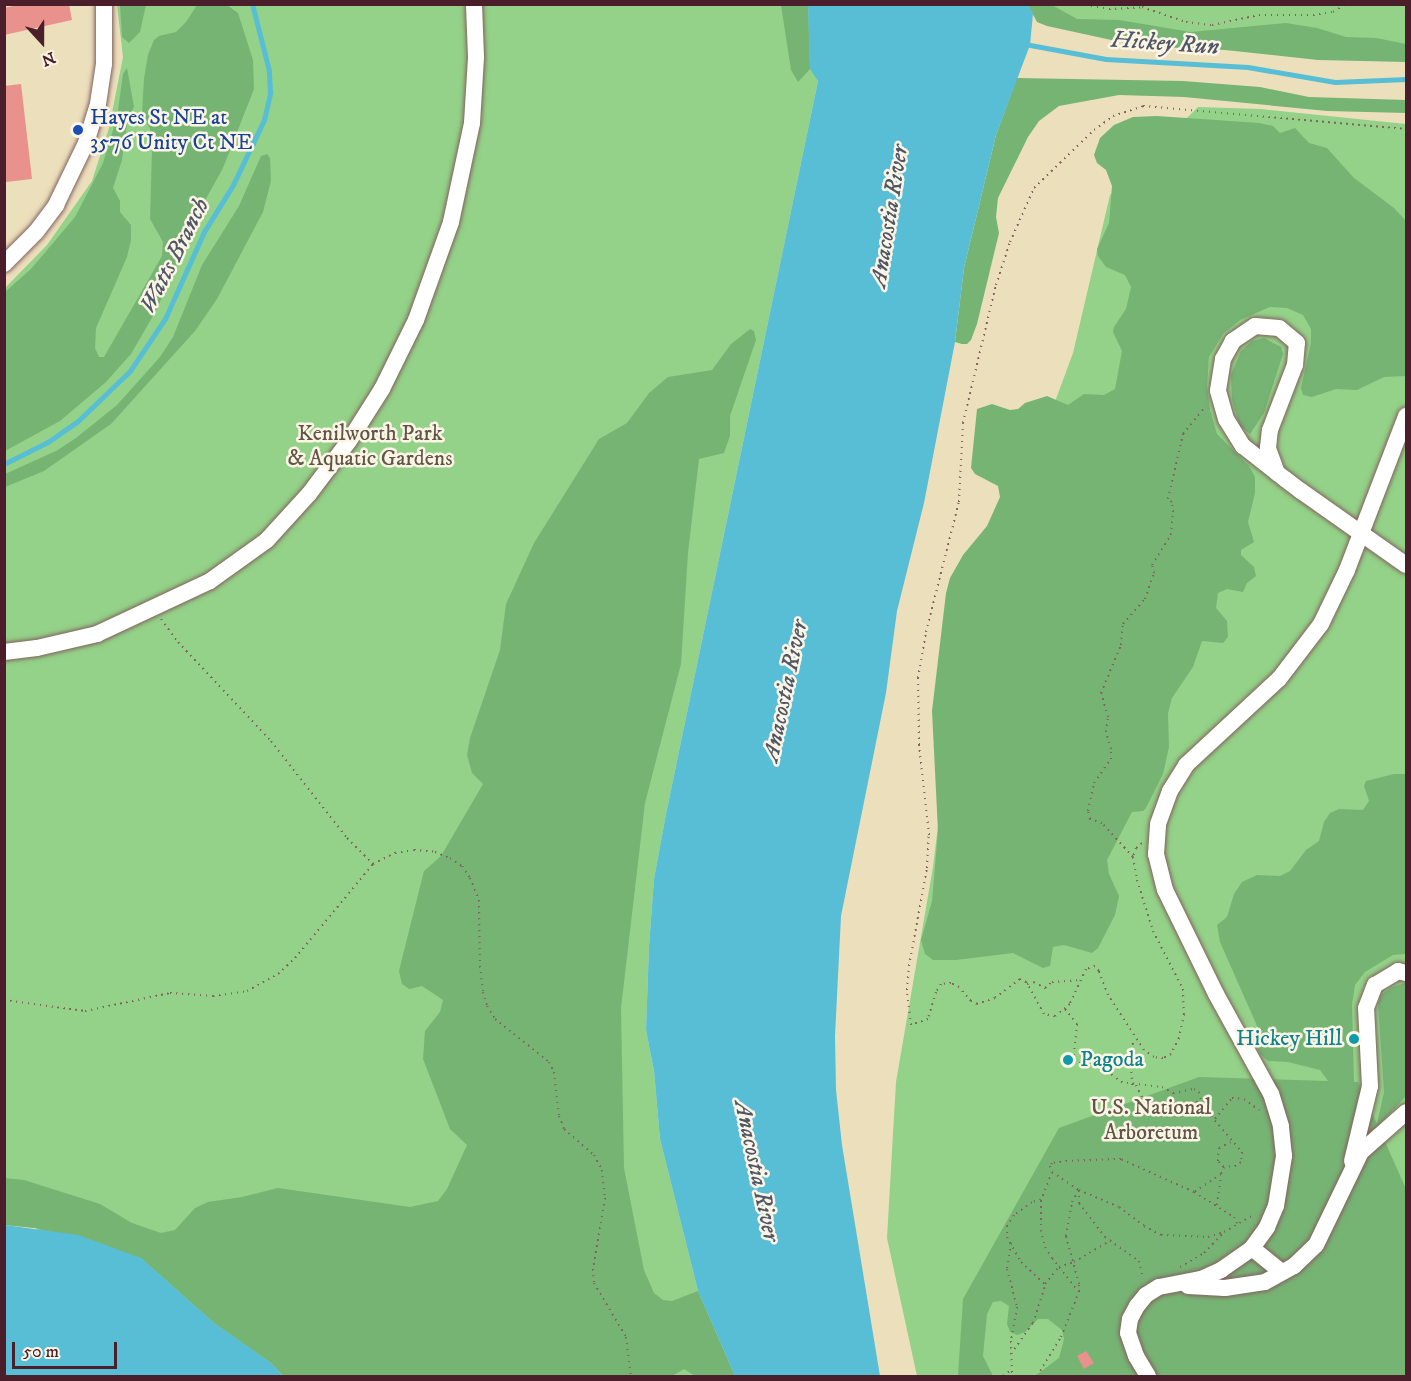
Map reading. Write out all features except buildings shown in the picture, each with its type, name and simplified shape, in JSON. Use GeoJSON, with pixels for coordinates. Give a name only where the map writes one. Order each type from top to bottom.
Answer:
{"type":"FeatureCollection","features":[{"type":"Feature","properties":{"kind":"street"},"geometry":{"type":"LineString","coordinates":[[4,264],[25,244],[50,213],[70,179],[86,143],[98,104],[104,64],[104,4]]}},
{"type":"Feature","properties":{"kind":"street"},"geometry":{"type":"LineString","coordinates":[[4,652],[37,648],[98,634],[210,581],[267,540],[309,494],[349,441],[382,389],[416,320],[435,272],[464,168],[472,123],[476,57],[474,4]]}},
{"type":"Feature","properties":{"kind":"street"},"geometry":{"type":"LineString","coordinates":[[1277,472],[1268,448],[1270,430],[1295,365],[1297,343],[1279,328],[1255,326],[1233,341],[1223,359],[1218,394],[1226,419],[1243,446],[1277,472],[1407,566]]}},
{"type":"Feature","properties":{"kind":"street"},"geometry":{"type":"LineString","coordinates":[[1148,1377],[1136,1356],[1128,1333],[1130,1319],[1141,1300],[1166,1285],[1212,1275],[1252,1248],[1262,1236],[1274,1211],[1284,1167],[1281,1125],[1264,1080],[1169,901],[1159,868],[1156,839],[1165,802],[1183,770],[1267,692],[1310,640],[1340,587],[1407,416]]}},
{"type":"Feature","properties":{"kind":"street"},"geometry":{"type":"LineString","coordinates":[[1348,1179],[1370,1086],[1366,1008],[1375,985],[1398,971],[1407,973]]}},
{"type":"Feature","properties":{"kind":"street"},"geometry":{"type":"LineString","coordinates":[[1166,1285],[1225,1288],[1265,1282],[1294,1266],[1316,1245],[1361,1152],[1407,1112]]}},
{"type":"Feature","properties":{"kind":"street"},"geometry":{"type":"LineString","coordinates":[[1252,1248],[1282,1272]]}},
{"type":"Feature","properties":{"kind":"path"},"geometry":{"type":"LineString","coordinates":[[1079,4],[1109,9],[1142,7],[1186,22],[1212,25],[1258,15],[1313,15],[1333,12],[1346,4]]}},
{"type":"Feature","properties":{"kind":"path"},"geometry":{"type":"LineString","coordinates":[[1156,839],[1146,840],[1136,848],[1133,857],[1137,880],[1153,932],[1183,990],[1184,1014],[1179,1038],[1171,1054],[1163,1058],[1154,1057],[1144,1050],[1108,995],[1099,971],[1090,966],[1065,1009],[1055,1016],[1044,1014],[1027,984],[1020,979],[995,998],[977,1004],[971,1001],[959,987],[951,983],[941,984],[936,992],[928,1019],[911,1025],[908,1016],[909,966],[927,868],[929,835],[920,745],[918,678],[926,632],[959,501],[963,423],[988,328],[996,285],[1010,242],[1034,188],[1094,130],[1113,116],[1143,106],[1407,129]]}},
{"type":"Feature","properties":{"kind":"path"},"geometry":{"type":"LineString","coordinates":[[1133,857],[1109,829],[1090,819],[1088,811],[1094,783],[1111,759],[1106,732],[1108,717],[1101,693],[1120,645],[1123,624],[1145,599],[1154,573],[1152,565],[1171,535],[1173,512],[1172,502],[1168,499],[1183,434],[1190,423],[1218,394]]}},
{"type":"Feature","properties":{"kind":"path"},"geometry":{"type":"LineString","coordinates":[[154,609],[178,642],[271,741],[347,838],[373,864]]}},
{"type":"Feature","properties":{"kind":"path"},"geometry":{"type":"LineString","coordinates":[[4,1000],[85,1011],[170,993],[213,996],[247,992],[278,974],[295,958],[373,864],[405,851],[435,852],[462,866],[471,878],[479,900],[482,984],[488,1006],[495,1019],[549,1062],[554,1072],[559,1116],[564,1129],[594,1155],[602,1170],[605,1198],[593,1269],[594,1283],[626,1337],[631,1377]]}},
{"type":"Feature","properties":{"kind":"path"},"geometry":{"type":"LineString","coordinates":[[1027,984],[1034,982],[1045,987],[1052,982],[1080,980]]}},
{"type":"Feature","properties":{"kind":"path"},"geometry":{"type":"LineString","coordinates":[[1065,1009],[1077,1024],[1073,1062],[1102,1067],[1121,1082],[1132,1085],[1157,1086],[1180,1094],[1194,1089],[1199,1092],[1199,1101],[1231,1141],[1240,1147],[1243,1156],[1236,1166],[1224,1167],[1218,1161],[1219,1148],[1231,1141]]}},
{"type":"Feature","properties":{"kind":"path"},"geometry":{"type":"LineString","coordinates":[[1132,1085],[1130,1050],[1135,1039]]}},
{"type":"Feature","properties":{"kind":"path"},"geometry":{"type":"LineString","coordinates":[[1136,1085],[1147,1108],[1158,1105],[1175,1109],[1182,1114],[1185,1106],[1199,1101]]}},
{"type":"Feature","properties":{"kind":"path"},"geometry":{"type":"LineString","coordinates":[[1215,1119],[1228,1100],[1238,1097],[1281,1125]]}},
{"type":"Feature","properties":{"kind":"path"},"geometry":{"type":"LineString","coordinates":[[1224,1232],[1196,1238],[1161,1234],[1144,1226],[1119,1207],[1080,1190],[1052,1172],[1050,1166],[1052,1162],[1120,1159],[1194,1192],[1234,1217],[1237,1223]]}},
{"type":"Feature","properties":{"kind":"path"},"geometry":{"type":"LineString","coordinates":[[1217,1205],[1224,1167]]}},
{"type":"Feature","properties":{"kind":"path"},"geometry":{"type":"LineString","coordinates":[[1052,1172],[1041,1200],[1041,1230],[1045,1247],[1079,1292]]}},
{"type":"Feature","properties":{"kind":"path"},"geometry":{"type":"LineString","coordinates":[[1194,1192],[1221,1174]]}},
{"type":"Feature","properties":{"kind":"path"},"geometry":{"type":"LineString","coordinates":[[1080,1190],[1079,1203],[1105,1237],[1139,1261],[1143,1276],[1141,1300]]}},
{"type":"Feature","properties":{"kind":"path"},"geometry":{"type":"LineString","coordinates":[[1037,1377],[1061,1337],[1079,1292],[1074,1262],[1066,1236],[1072,1202],[1080,1190]]}},
{"type":"Feature","properties":{"kind":"path"},"geometry":{"type":"LineString","coordinates":[[1041,1200],[1032,1202],[1014,1215],[1007,1226],[1011,1243],[1021,1262],[1046,1284]]}},
{"type":"Feature","properties":{"kind":"path"},"geometry":{"type":"LineString","coordinates":[[1166,1285],[1176,1270],[1204,1253],[1224,1232],[1237,1223],[1274,1211]]}},
{"type":"Feature","properties":{"kind":"path"},"geometry":{"type":"LineString","coordinates":[[1011,1354],[1032,1323],[1046,1284],[1059,1267],[1074,1262],[1111,1240]]}},
{"type":"Feature","properties":{"kind":"path"},"geometry":{"type":"LineString","coordinates":[[1011,1243],[1006,1269],[1017,1307],[1011,1354],[1012,1377]]}},
{"type":"Feature","properties":{"kind":"path"},"geometry":{"type":"LineString","coordinates":[[1003,1377],[1011,1370]]}},
{"type":"Feature","properties":{"kind":"green space","name":"Kenilworth Park & Aquatic Gardens"},"geometry":{"type":"Polygon","coordinates":[[[117,5],[808,5],[815,74],[818,81],[666,814],[654,879],[649,946],[646,1030],[654,1071],[660,1139],[698,1291],[735,1376],[283,1376],[271,1363],[35,1228],[5,1225],[5,288],[47,245],[92,181],[109,128],[123,57],[117,5]]]}},
{"type":"Feature","properties":{"kind":"green space"},"geometry":{"type":"Polygon","coordinates":[[[120,5],[146,5],[140,32],[129,43],[122,37],[120,5]]]}},
{"type":"Feature","properties":{"kind":"green space"},"geometry":{"type":"Polygon","coordinates":[[[197,5],[227,5],[238,13],[253,60],[254,89],[223,168],[198,213],[157,309],[131,354],[106,382],[60,421],[5,451],[5,292],[31,269],[75,217],[103,163],[117,117],[123,74],[127,68],[134,107],[128,118],[122,160],[113,188],[120,201],[120,212],[131,225],[131,240],[127,257],[96,328],[95,348],[99,357],[104,357],[162,256],[163,242],[150,219],[152,149],[150,129],[142,114],[144,78],[148,55],[154,40],[159,36],[176,32],[197,5]]]}},
{"type":"Feature","properties":{"kind":"green space"},"geometry":{"type":"Polygon","coordinates":[[[781,5],[808,5],[810,69],[798,82],[791,70],[781,5]]]}},
{"type":"Feature","properties":{"kind":"green space"},"geometry":{"type":"Polygon","coordinates":[[[1028,5],[1406,5],[1406,46],[1098,26],[1028,5]]]}},
{"type":"Feature","properties":{"kind":"green space"},"geometry":{"type":"Polygon","coordinates":[[[1028,5],[1052,5],[1077,19],[1119,20],[1191,32],[1286,23],[1317,28],[1346,37],[1376,38],[1406,44],[1406,62],[1318,60],[1225,50],[1139,46],[1047,26],[1037,22],[1028,5]]]}},
{"type":"Feature","properties":{"kind":"green space"},"geometry":{"type":"Polygon","coordinates":[[[1017,78],[1183,81],[1260,87],[1309,97],[1406,100],[1406,113],[1327,111],[1184,97],[1119,95],[1059,106],[1039,121],[1028,137],[998,198],[996,217],[999,233],[977,324],[971,340],[967,344],[962,344],[955,342],[964,268],[996,135],[1017,78]]]}},
{"type":"Feature","properties":{"kind":"green space","name":"U.S. National Arboretum"},"geometry":{"type":"Polygon","coordinates":[[[1198,107],[1261,109],[1406,124],[1406,1376],[917,1376],[887,1238],[896,1082],[933,867],[946,759],[1019,499],[1073,353],[1110,195],[1198,107]]]}},
{"type":"Feature","properties":{"kind":"green space"},"geometry":{"type":"Polygon","coordinates":[[[1157,116],[1259,123],[1273,126],[1280,133],[1295,128],[1309,143],[1327,148],[1354,178],[1394,208],[1406,221],[1406,376],[1384,377],[1357,390],[1336,389],[1312,397],[1303,395],[1301,388],[1311,343],[1311,329],[1303,315],[1287,308],[1270,307],[1240,320],[1223,334],[1209,357],[1207,386],[1210,410],[1217,434],[1249,466],[1255,477],[1255,493],[1248,522],[1254,542],[1241,550],[1241,555],[1254,567],[1256,576],[1247,583],[1243,592],[1227,589],[1218,593],[1216,608],[1227,621],[1228,637],[1223,643],[1202,641],[1193,667],[1172,698],[1168,713],[1169,747],[1163,774],[1146,808],[1143,811],[1132,812],[1107,860],[1109,874],[1119,896],[1115,915],[1098,948],[1092,953],[1064,945],[1053,947],[1050,966],[1043,968],[1013,953],[956,960],[933,960],[925,954],[921,940],[932,901],[938,831],[932,711],[946,593],[950,578],[963,555],[987,526],[1000,497],[998,486],[975,474],[971,468],[977,409],[992,404],[1010,410],[1018,409],[1025,403],[1047,396],[1068,405],[1084,394],[1104,395],[1115,389],[1122,351],[1113,332],[1126,309],[1131,287],[1125,275],[1106,267],[1098,256],[1097,249],[1109,223],[1112,186],[1106,170],[1097,163],[1094,155],[1100,138],[1114,125],[1133,117],[1157,116]]]}},
{"type":"Feature","properties":{"kind":"green space"},"geometry":{"type":"Polygon","coordinates":[[[267,154],[270,158],[271,181],[263,212],[217,299],[195,331],[111,424],[44,471],[5,487],[5,474],[56,451],[76,438],[117,405],[160,357],[173,337],[202,265],[239,206],[261,156],[267,154]]]}},
{"type":"Feature","properties":{"kind":"green space"},"geometry":{"type":"Polygon","coordinates":[[[750,329],[754,331],[756,340],[730,416],[730,436],[724,453],[699,459],[688,553],[681,664],[645,803],[621,1008],[624,1168],[644,1270],[654,1293],[663,1300],[672,1301],[698,1291],[735,1376],[695,1376],[684,1369],[672,1376],[283,1376],[271,1363],[214,1323],[141,1258],[35,1228],[5,1225],[4,1178],[24,1180],[100,1204],[132,1223],[161,1233],[175,1230],[195,1208],[208,1202],[278,1188],[410,1207],[438,1201],[447,1189],[467,1145],[450,1129],[423,1059],[425,1031],[440,1012],[443,1000],[422,986],[409,989],[402,984],[399,971],[424,871],[441,856],[483,784],[472,773],[467,755],[470,738],[500,650],[506,604],[534,543],[599,439],[627,423],[649,393],[668,377],[712,370],[731,344],[750,329]]]}},
{"type":"Feature","properties":{"kind":"green space"},"geometry":{"type":"Polygon","coordinates":[[[1264,338],[1281,347],[1283,354],[1264,413],[1250,434],[1240,426],[1232,400],[1231,375],[1241,351],[1252,341],[1264,338]]]}},
{"type":"Feature","properties":{"kind":"green space"},"geometry":{"type":"Polygon","coordinates":[[[1394,774],[1406,774],[1406,954],[1393,955],[1365,972],[1355,985],[1352,1005],[1354,1082],[1358,1082],[1377,1124],[1384,1092],[1378,1003],[1381,995],[1392,987],[1406,983],[1406,1096],[1378,1126],[1406,1189],[1406,1376],[1035,1376],[1059,1358],[1064,1339],[1062,1330],[1048,1319],[1038,1319],[1025,1332],[1017,1335],[1010,1332],[1007,1324],[1009,1306],[1001,1301],[993,1302],[987,1314],[983,1356],[993,1376],[958,1376],[963,1299],[1059,1128],[1199,1077],[1328,1081],[1320,1070],[1288,1062],[1268,1061],[1260,1054],[1257,1047],[1260,1034],[1258,1028],[1220,942],[1217,925],[1227,917],[1234,894],[1242,882],[1257,875],[1280,876],[1290,871],[1306,850],[1319,841],[1324,822],[1330,813],[1339,809],[1363,810],[1369,801],[1364,786],[1366,781],[1394,774]]]}},
{"type":"Feature","properties":{"kind":"water","name":"Anacostia River"},"geometry":{"type":"Polygon","coordinates":[[[1028,4],[1033,14],[1030,45],[996,135],[964,268],[955,342],[924,503],[897,611],[886,693],[841,916],[835,1036],[836,1090],[842,1145],[880,1376],[735,1376],[698,1291],[660,1139],[654,1071],[646,1030],[649,946],[654,879],[666,814],[818,81],[810,69],[808,5],[1028,4]]]}},
{"type":"Feature","properties":{"kind":"water"},"geometry":{"type":"Polygon","coordinates":[[[5,1225],[78,1235],[141,1258],[214,1323],[271,1363],[283,1376],[5,1376],[5,1225]]]}},
{"type":"Feature","properties":{"kind":"waterway","name":"Watts Branch"},"geometry":{"type":"LineString","coordinates":[[4,464],[48,442],[77,422],[130,371],[165,319],[204,232],[233,185],[264,120],[270,93],[269,71],[252,4]]}},
{"type":"Feature","properties":{"kind":"waterway","name":"Hickey Run"},"geometry":{"type":"LineString","coordinates":[[1025,44],[1106,59],[1248,67],[1335,82],[1406,79]]}},
{"type":"Feature","properties":{"kind":"place","name":"Hayes St NE at 3576 Unity Ct NE"},"geometry":{"type":"Point","coordinates":[78,130]}},
{"type":"Feature","properties":{"kind":"place","name":"Hickey Hill"},"geometry":{"type":"Point","coordinates":[1354,1039]}},
{"type":"Feature","properties":{"kind":"place","name":"Pagoda"},"geometry":{"type":"Point","coordinates":[1068,1060]}}]}
